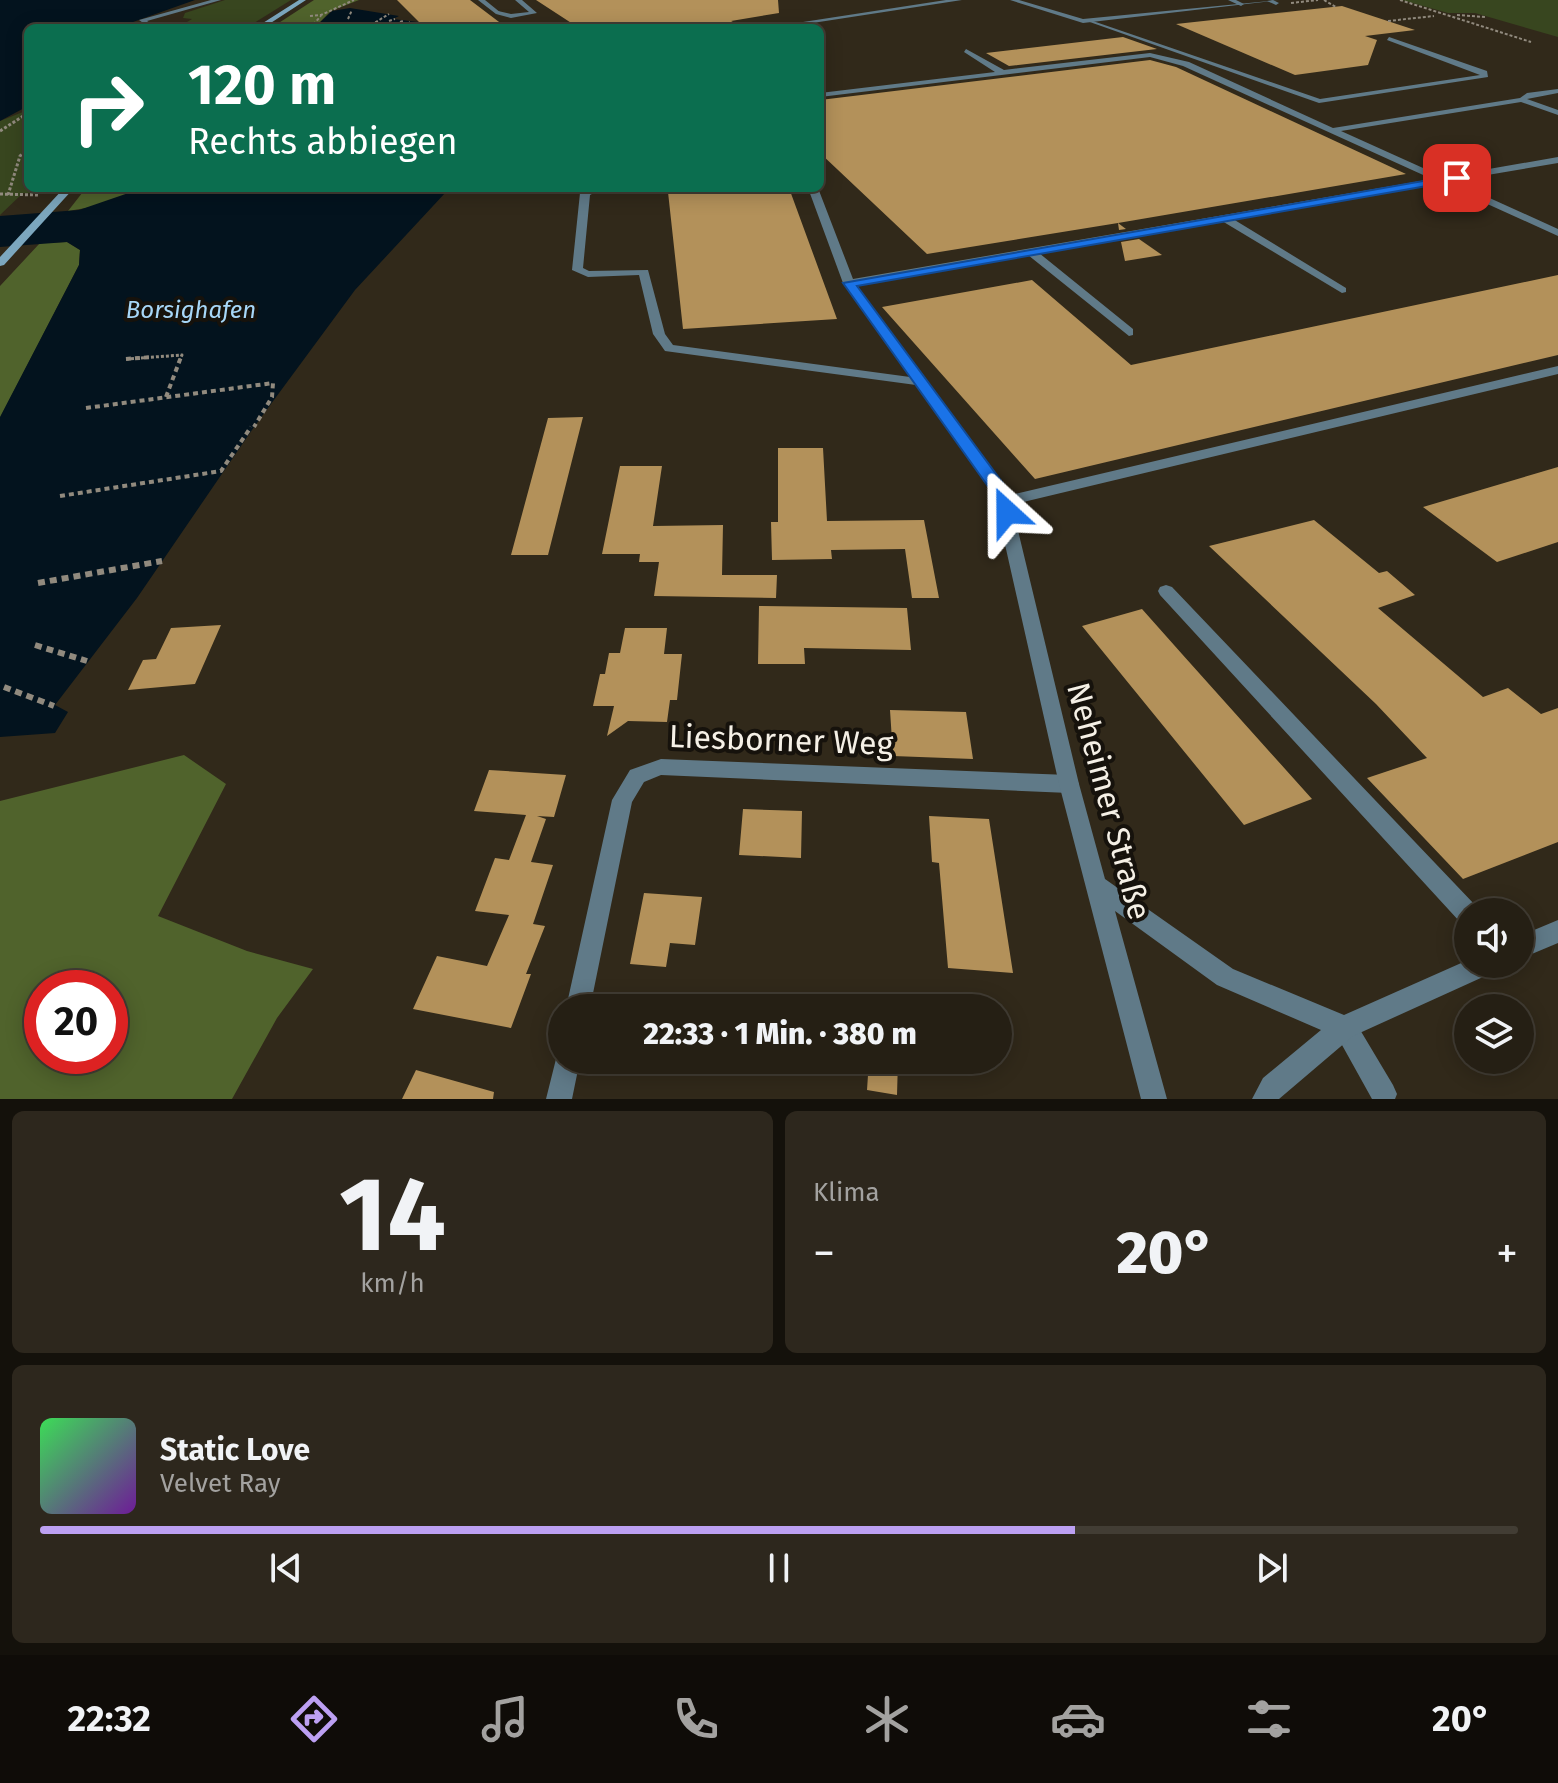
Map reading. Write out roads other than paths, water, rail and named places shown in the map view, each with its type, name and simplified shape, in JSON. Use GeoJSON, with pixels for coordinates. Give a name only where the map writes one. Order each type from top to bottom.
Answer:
{"type":"FeatureCollection","features":[{"type":"Feature","properties":{"kind":"street"},"geometry":{"type":"LineString","coordinates":[[148,24],[142,20],[218,0]]}},
{"type":"Feature","properties":{"kind":"street"},"geometry":{"type":"LineString","coordinates":[[264,24],[303,0]]}},
{"type":"Feature","properties":{"kind":"street"},"geometry":{"type":"LineString","coordinates":[[481,0],[498,13],[511,16],[534,13],[518,0]]}},
{"type":"Feature","properties":{"kind":"street"},"geometry":{"type":"LineString","coordinates":[[797,24],[959,0]]}},
{"type":"Feature","properties":{"kind":"street"},"geometry":{"type":"LineString","coordinates":[[1013,0],[1069,19],[1089,20],[1274,1]]}},
{"type":"Feature","properties":{"kind":"street"},"geometry":{"type":"LineString","coordinates":[[1231,0],[1241,4]]}},
{"type":"Feature","properties":{"kind":"street"},"geometry":{"type":"LineString","coordinates":[[876,1],[900,10]]}},
{"type":"Feature","properties":{"kind":"street"},"geometry":{"type":"LineString","coordinates":[[511,16],[521,24]]}},
{"type":"Feature","properties":{"kind":"street"},"geometry":{"type":"LineString","coordinates":[[1089,20],[1319,101],[1484,77],[1484,73],[1389,39]]}},
{"type":"Feature","properties":{"kind":"street"},"geometry":{"type":"LineString","coordinates":[[1108,36],[1122,42]]}},
{"type":"Feature","properties":{"kind":"street"},"geometry":{"type":"LineString","coordinates":[[1136,49],[1186,64],[1558,233]]}},
{"type":"Feature","properties":{"kind":"street"},"geometry":{"type":"LineString","coordinates":[[966,51],[1003,73]]}},
{"type":"Feature","properties":{"kind":"street"},"geometry":{"type":"LineString","coordinates":[[824,95],[1150,55]]}},
{"type":"Feature","properties":{"kind":"street"},"geometry":{"type":"LineString","coordinates":[[1522,100],[1527,95],[1558,91]]}},
{"type":"Feature","properties":{"kind":"street"},"geometry":{"type":"LineString","coordinates":[[1334,130],[1522,100],[1558,113]]}},
{"type":"Feature","properties":{"kind":"street"},"geometry":{"type":"LineString","coordinates":[[849,283],[1558,160]]}},
{"type":"Feature","properties":{"kind":"street"},"geometry":{"type":"LineString","coordinates":[[0,263],[65,192]]}},
{"type":"Feature","properties":{"kind":"street"},"geometry":{"type":"LineString","coordinates":[[588,192],[585,193],[577,270],[588,274],[644,272],[659,334],[669,348],[921,382]]}},
{"type":"Feature","properties":{"kind":"street"},"geometry":{"type":"LineString","coordinates":[[815,192],[849,283],[921,382],[1007,510],[1558,370]]}},
{"type":"Feature","properties":{"kind":"street"},"geometry":{"type":"LineString","coordinates":[[1223,218],[1342,290]]}},
{"type":"Feature","properties":{"kind":"street"},"geometry":{"type":"LineString","coordinates":[[1031,252],[1129,332]]}},
{"type":"Feature","properties":{"kind":"street","name":"Neheimer Straße"},"geometry":{"type":"LineString","coordinates":[[1007,510],[1069,784],[1154,1099]]}},
{"type":"Feature","properties":{"kind":"street"},"geometry":{"type":"LineString","coordinates":[[1166,591],[1454,899]]}},
{"type":"Feature","properties":{"kind":"street","name":"Liesborner Weg"},"geometry":{"type":"LineString","coordinates":[[581,994],[622,800],[637,776],[661,767],[1069,784]]}},
{"type":"Feature","properties":{"kind":"street"},"geometry":{"type":"LineString","coordinates":[[1098,886],[1225,977],[1344,1027],[1384,1094]]}},
{"type":"Feature","properties":{"kind":"street"},"geometry":{"type":"LineString","coordinates":[[1534,942],[1558,931]]}},
{"type":"Feature","properties":{"kind":"street"},"geometry":{"type":"LineString","coordinates":[[1265,1099],[1272,1087],[1344,1027],[1454,978]]}},
{"type":"Feature","properties":{"kind":"street"},"geometry":{"type":"LineString","coordinates":[[559,1099],[564,1074]]}},
{"type":"Feature","properties":{"kind":"water"},"geometry":{"type":"Polygon","coordinates":[[[0,0],[195,0],[133,22],[136,24],[24,24],[24,108],[0,121],[0,0]]]}},
{"type":"Feature","properties":{"kind":"water"},"geometry":{"type":"Polygon","coordinates":[[[350,8],[427,24],[318,24],[332,11],[350,8]]]}},
{"type":"Feature","properties":{"kind":"water","name":"Borsighafen"},"geometry":{"type":"Polygon","coordinates":[[[131,192],[446,192],[355,290],[254,427],[137,598],[55,705],[68,712],[55,733],[0,737],[0,417],[79,265],[80,250],[67,242],[0,247],[0,216],[79,210],[131,192]]]}}]}
